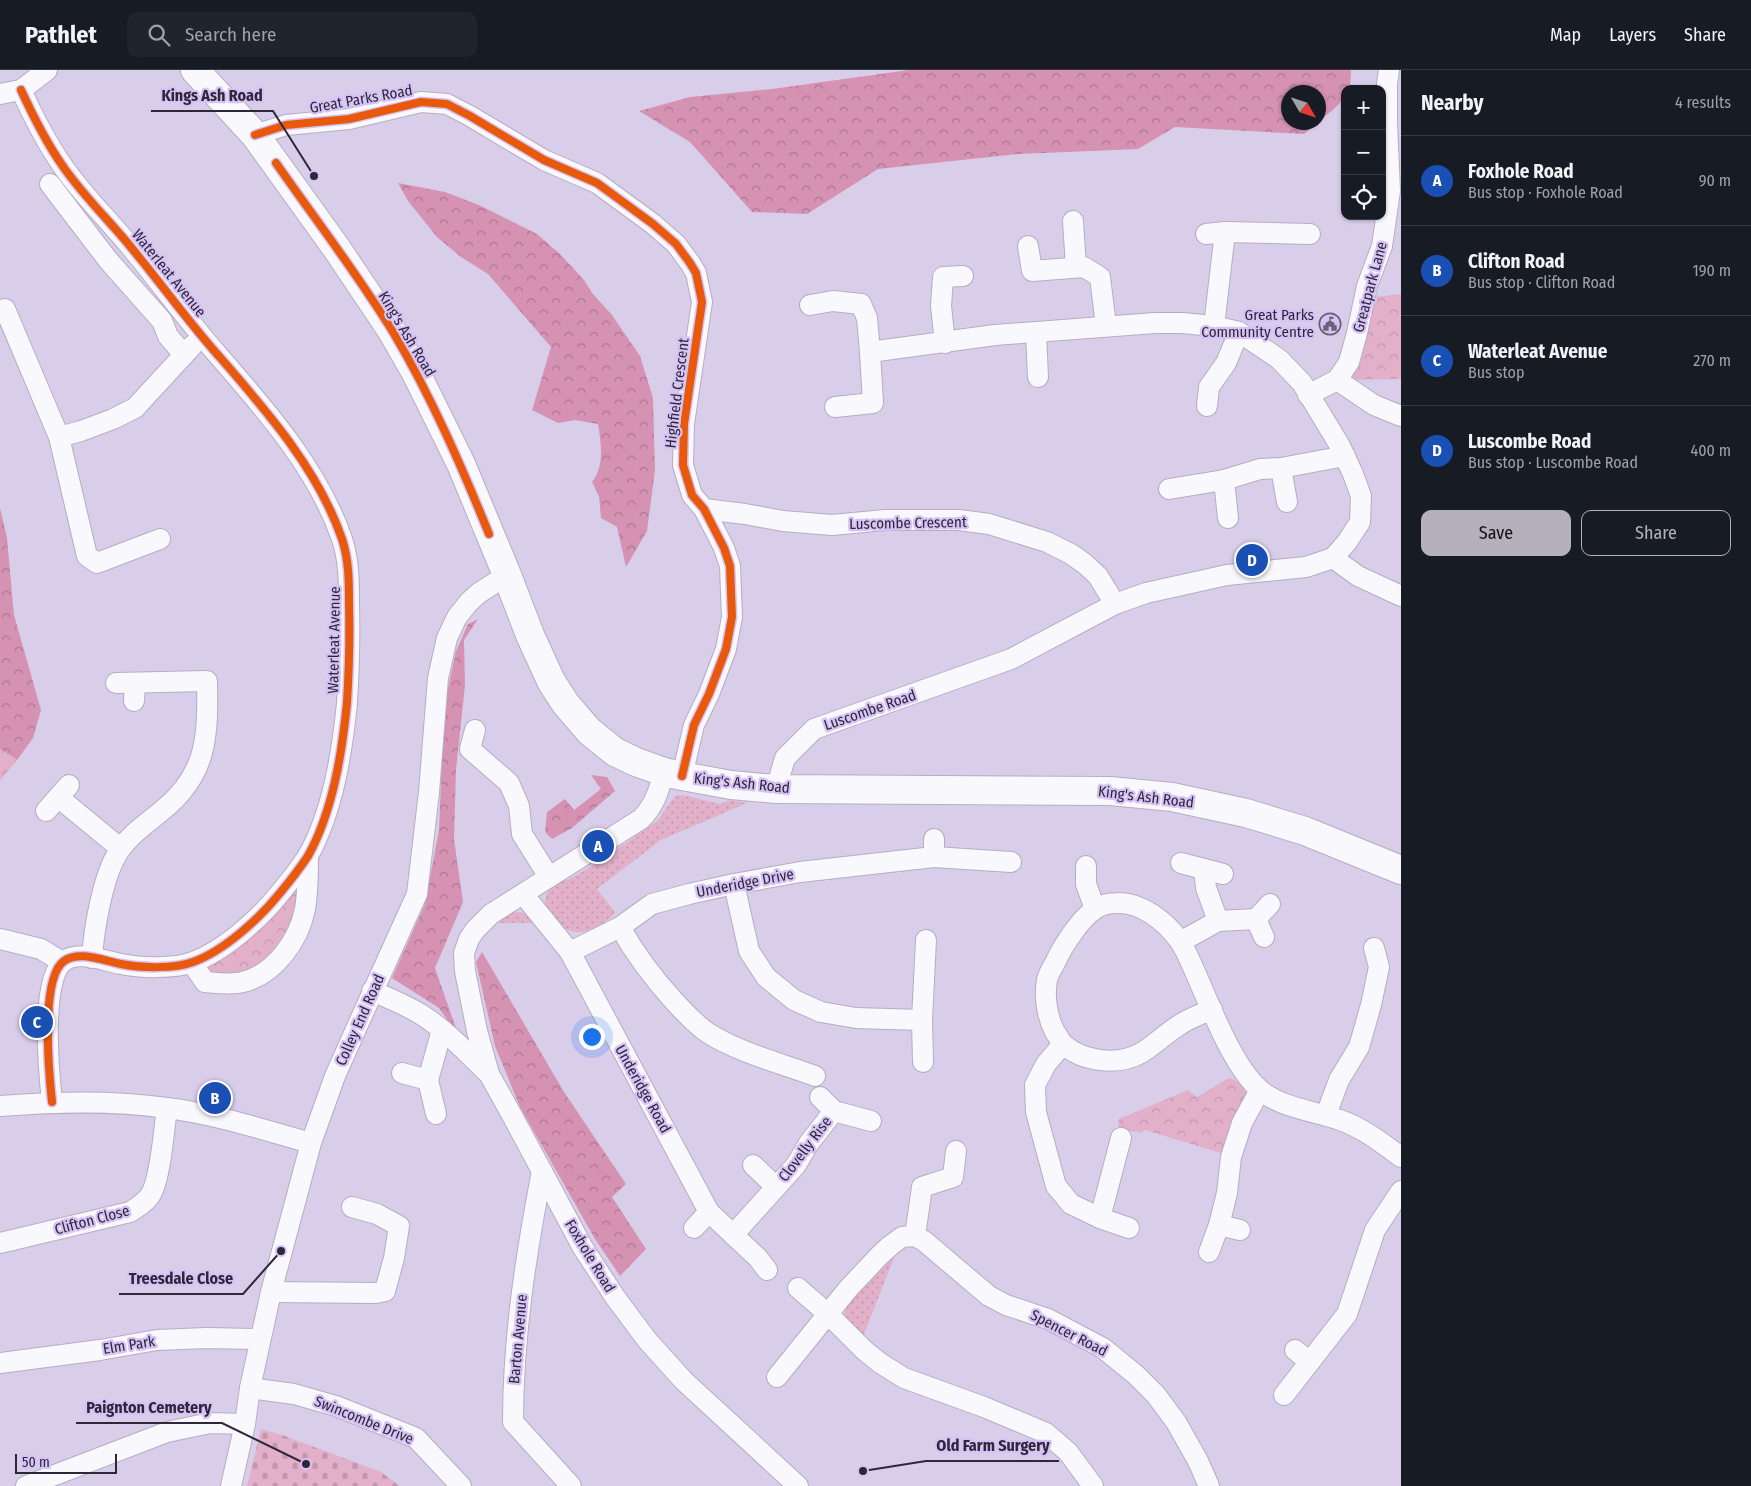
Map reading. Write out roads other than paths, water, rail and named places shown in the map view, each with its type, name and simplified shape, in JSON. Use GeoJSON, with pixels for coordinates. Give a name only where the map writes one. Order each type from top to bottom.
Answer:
{"type":"FeatureCollection","features":[{"type":"Feature","properties":{"kind":"highway","name":"King's Ash Road"},"geometry":{"type":"LineString","coordinates":[[195,70],[255,135],[337,249],[392,331],[416,373],[461,464],[551,682],[565,703],[589,731],[615,752],[636,762],[673,774],[732,785],[776,789],[1110,791],[1172,797],[1246,813],[1305,831],[1401,870]]}},
{"type":"Feature","properties":{"kind":"street"},"geometry":{"type":"LineString","coordinates":[[0,94],[21,90],[47,70]]}},
{"type":"Feature","properties":{"kind":"street","name":"Greatpark Lane"},"geometry":{"type":"LineString","coordinates":[[1337,380],[1349,362],[1358,333],[1367,286],[1382,246],[1390,191],[1387,122],[1389,70]]}},
{"type":"Feature","properties":{"kind":"street","name":"Waterleat Avenue"},"geometry":{"type":"LineString","coordinates":[[21,90],[32,114],[62,165],[202,336],[274,420],[323,496],[342,540],[347,562],[350,661],[343,743],[327,812],[308,855],[280,894],[246,928],[224,945],[192,963],[157,968],[124,965],[92,958],[70,958],[62,962]]}},
{"type":"Feature","properties":{"kind":"street","name":"Great Parks Road"},"geometry":{"type":"LineString","coordinates":[[255,135],[286,125],[349,119],[421,102],[447,104],[470,116]]}},
{"type":"Feature","properties":{"kind":"street","name":"Highfield Crescent"},"geometry":{"type":"LineString","coordinates":[[470,116],[544,160],[597,183],[654,224],[676,244],[696,273],[702,302],[684,424],[683,465],[692,494],[704,509],[724,548],[730,566],[732,617],[726,649],[709,694],[673,774]]}},
{"type":"Feature","properties":{"kind":"street"},"geometry":{"type":"LineString","coordinates":[[52,197],[162,322],[168,336],[184,355]]}},
{"type":"Feature","properties":{"kind":"street"},"geometry":{"type":"LineString","coordinates":[[1073,221],[1076,267]]}},
{"type":"Feature","properties":{"kind":"street"},"geometry":{"type":"LineString","coordinates":[[1214,326],[1216,233],[1310,234]]}},
{"type":"Feature","properties":{"kind":"street"},"geometry":{"type":"LineString","coordinates":[[1028,246],[1032,271],[1084,267],[1100,277],[1106,326]]}},
{"type":"Feature","properties":{"kind":"street"},"geometry":{"type":"LineString","coordinates":[[945,343],[941,306],[943,277],[963,276]]}},
{"type":"Feature","properties":{"kind":"street"},"geometry":{"type":"LineString","coordinates":[[810,305],[834,301],[861,304],[867,318],[873,403],[835,407]]}},
{"type":"Feature","properties":{"kind":"street"},"geometry":{"type":"LineString","coordinates":[[5,305],[59,437],[87,556],[97,563],[160,539]]}},
{"type":"Feature","properties":{"kind":"street"},"geometry":{"type":"LineString","coordinates":[[870,352],[995,335],[1106,326],[1182,323],[1214,326],[1239,332],[1279,359],[1302,383],[1345,456],[1360,496],[1360,522],[1347,542],[1333,558],[1358,576],[1401,596]]}},
{"type":"Feature","properties":{"kind":"street"},"geometry":{"type":"LineString","coordinates":[[1036,332],[1038,377]]}},
{"type":"Feature","properties":{"kind":"street"},"geometry":{"type":"LineString","coordinates":[[1207,406],[1209,387],[1226,363],[1239,332]]}},
{"type":"Feature","properties":{"kind":"street"},"geometry":{"type":"LineString","coordinates":[[59,437],[113,419],[135,408],[202,336]]}},
{"type":"Feature","properties":{"kind":"street"},"geometry":{"type":"LineString","coordinates":[[1308,396],[1337,380],[1374,405],[1401,416]]}},
{"type":"Feature","properties":{"kind":"street"},"geometry":{"type":"LineString","coordinates":[[1169,489],[1224,480],[1260,469],[1281,468],[1345,456]]}},
{"type":"Feature","properties":{"kind":"street"},"geometry":{"type":"LineString","coordinates":[[1281,468],[1287,502]]}},
{"type":"Feature","properties":{"kind":"street"},"geometry":{"type":"LineString","coordinates":[[1224,480],[1228,518]]}},
{"type":"Feature","properties":{"kind":"street","name":"Luscombe Crescent"},"geometry":{"type":"LineString","coordinates":[[704,509],[745,514],[783,522],[832,525],[884,520],[958,520],[989,524],[1047,542],[1071,554],[1098,576],[1115,604]]}},
{"type":"Feature","properties":{"kind":"street","name":"Luscombe Road"},"geometry":{"type":"LineString","coordinates":[[776,789],[785,758],[814,729],[1011,659],[1115,604],[1146,593],[1226,575],[1306,566],[1333,558]]}},
{"type":"Feature","properties":{"kind":"street","name":"Colley End Road"},"geometry":{"type":"LineString","coordinates":[[231,1486],[245,1424],[260,1339],[311,1143],[335,1076],[417,894],[429,792],[438,678],[447,638],[468,602],[479,592],[508,575]]}},
{"type":"Feature","properties":{"kind":"street"},"geometry":{"type":"LineString","coordinates":[[92,958],[94,936],[103,894],[114,859],[120,848],[134,834],[188,786],[198,765],[206,728],[207,681],[128,689]]}},
{"type":"Feature","properties":{"kind":"street"},"geometry":{"type":"LineString","coordinates":[[475,730],[470,749],[509,783],[519,806],[522,834],[549,877]]}},
{"type":"Feature","properties":{"kind":"street","name":"Foxhole Road"},"geometry":{"type":"LineString","coordinates":[[673,774],[658,793],[651,809],[641,819],[481,922],[469,939],[464,953],[465,971],[475,1022],[489,1074],[583,1248],[615,1297],[647,1340],[684,1381],[798,1486]]}},
{"type":"Feature","properties":{"kind":"street"},"geometry":{"type":"LineString","coordinates":[[58,798],[120,848]]}},
{"type":"Feature","properties":{"kind":"street","name":"Underidge Drive"},"geometry":{"type":"LineString","coordinates":[[570,952],[620,927],[652,904],[734,884],[934,848],[1010,862]]}},
{"type":"Feature","properties":{"kind":"street","name":"Waterleat Avenue"},"geometry":{"type":"LineString","coordinates":[[192,963],[205,982],[227,984],[243,982],[259,975],[276,964],[288,948],[300,926],[305,909],[308,855]]}},
{"type":"Feature","properties":{"kind":"street"},"geometry":{"type":"LineString","coordinates":[[1180,863],[1223,874]]}},
{"type":"Feature","properties":{"kind":"street"},"geometry":{"type":"LineString","coordinates":[[1086,866],[1086,884],[1095,909]]}},
{"type":"Feature","properties":{"kind":"street"},"geometry":{"type":"LineString","coordinates":[[1204,869],[1206,888],[1218,921]]}},
{"type":"Feature","properties":{"kind":"street"},"geometry":{"type":"LineString","coordinates":[[734,884],[749,951],[766,977],[794,1000],[821,1012],[856,1018],[922,1020]]}},
{"type":"Feature","properties":{"kind":"street","name":"Underidge Road"},"geometry":{"type":"LineString","coordinates":[[523,894],[570,952],[708,1212],[758,1258],[767,1270]]}},
{"type":"Feature","properties":{"kind":"street"},"geometry":{"type":"LineString","coordinates":[[1212,1009],[1181,1024],[1139,1054],[1107,1061],[1080,1056],[1062,1044],[1053,1029],[1048,1014],[1047,979],[1069,938],[1095,909],[1109,903],[1138,906],[1162,922],[1180,942],[1231,1048],[1247,1075],[1260,1090],[1286,1105],[1343,1121],[1375,1137],[1401,1157]]}},
{"type":"Feature","properties":{"kind":"street"},"geometry":{"type":"LineString","coordinates":[[1180,942],[1218,921],[1264,920]]}},
{"type":"Feature","properties":{"kind":"street"},"geometry":{"type":"LineString","coordinates":[[620,927],[632,949],[658,983],[688,1016],[707,1032],[750,1052],[815,1076]]}},
{"type":"Feature","properties":{"kind":"street"},"geometry":{"type":"LineString","coordinates":[[0,939],[41,949],[62,962],[54,973],[51,986],[47,1059],[52,1102]]}},
{"type":"Feature","properties":{"kind":"street"},"geometry":{"type":"LineString","coordinates":[[923,1062],[922,1020],[926,940]]}},
{"type":"Feature","properties":{"kind":"street"},"geometry":{"type":"LineString","coordinates":[[1326,1115],[1339,1080],[1359,1048],[1383,960]]}},
{"type":"Feature","properties":{"kind":"street"},"geometry":{"type":"LineString","coordinates":[[372,991],[397,1001],[422,1015],[442,1030],[489,1074]]}},
{"type":"Feature","properties":{"kind":"street"},"geometry":{"type":"LineString","coordinates":[[436,1114],[428,1080],[442,1030]]}},
{"type":"Feature","properties":{"kind":"street"},"geometry":{"type":"LineString","coordinates":[[1062,1044],[1046,1064],[1035,1085],[1036,1112],[1056,1186],[1071,1204],[1100,1218],[1129,1228]]}},
{"type":"Feature","properties":{"kind":"street"},"geometry":{"type":"LineString","coordinates":[[402,1073],[428,1080]]}},
{"type":"Feature","properties":{"kind":"street"},"geometry":{"type":"LineString","coordinates":[[1209,1252],[1219,1225],[1227,1193],[1231,1157],[1242,1122],[1260,1090]]}},
{"type":"Feature","properties":{"kind":"street"},"geometry":{"type":"LineString","coordinates":[[0,1106],[52,1102],[167,1108],[221,1118],[311,1143]]}},
{"type":"Feature","properties":{"kind":"street","name":"Clovelly Rise"},"geometry":{"type":"LineString","coordinates":[[733,1235],[796,1165],[809,1143],[827,1104],[872,1121]]}},
{"type":"Feature","properties":{"kind":"street","name":"Clifton Close"},"geometry":{"type":"LineString","coordinates":[[0,1243],[130,1212],[140,1206],[152,1192],[157,1179],[167,1108]]}},
{"type":"Feature","properties":{"kind":"street"},"geometry":{"type":"LineString","coordinates":[[1100,1218],[1121,1138]]}},
{"type":"Feature","properties":{"kind":"street"},"geometry":{"type":"LineString","coordinates":[[776,1377],[848,1289],[891,1245],[902,1237],[914,1236],[922,1187],[953,1177],[956,1151]]}},
{"type":"Feature","properties":{"kind":"street","name":"Clovelly Rise"},"geometry":{"type":"LineString","coordinates":[[753,1165],[776,1187]]}},
{"type":"Feature","properties":{"kind":"street","name":"Barton Avenue"},"geometry":{"type":"LineString","coordinates":[[542,1171],[530,1233],[521,1298],[513,1384],[513,1422],[571,1486]]}},
{"type":"Feature","properties":{"kind":"street"},"geometry":{"type":"LineString","coordinates":[[1284,1394],[1302,1356],[1348,1314],[1376,1230],[1401,1191]]}},
{"type":"Feature","properties":{"kind":"street"},"geometry":{"type":"LineString","coordinates":[[271,1292],[376,1293],[385,1291],[394,1258],[399,1226],[377,1214],[352,1208]]}},
{"type":"Feature","properties":{"kind":"street"},"geometry":{"type":"LineString","coordinates":[[694,1228],[708,1212]]}},
{"type":"Feature","properties":{"kind":"street"},"geometry":{"type":"LineString","coordinates":[[1219,1225],[1240,1230]]}},
{"type":"Feature","properties":{"kind":"street","name":"Spencer Road"},"geometry":{"type":"LineString","coordinates":[[914,1236],[924,1241],[989,1296],[1006,1305],[1048,1319],[1103,1348],[1136,1375],[1156,1395],[1176,1422],[1198,1461],[1209,1486]]}},
{"type":"Feature","properties":{"kind":"street"},"geometry":{"type":"LineString","coordinates":[[798,1288],[828,1314],[864,1350],[904,1378],[1046,1433],[1068,1452],[1093,1486]]}},
{"type":"Feature","properties":{"kind":"street","name":"Elm Park"},"geometry":{"type":"LineString","coordinates":[[0,1363],[100,1350],[157,1340],[206,1338],[260,1339]]}},
{"type":"Feature","properties":{"kind":"street","name":"Swincombe Drive"},"geometry":{"type":"LineString","coordinates":[[250,1388],[294,1394],[336,1406],[416,1438],[461,1486]]}},
{"type":"Feature","properties":{"kind":"street"},"geometry":{"type":"LineString","coordinates":[[26,1486],[167,1432],[210,1423],[245,1424]]}},
{"type":"Feature","properties":{"kind":"place","name":"Kings Ash Road"},"geometry":{"type":"Point","coordinates":[314,176]}},
{"type":"Feature","properties":{"kind":"place","name":"Great Parks Community Centre"},"geometry":{"type":"Point","coordinates":[1330,324]}},
{"type":"Feature","properties":{"kind":"place","name":"Luscombe Road"},"geometry":{"type":"Point","coordinates":[1252,560]}},
{"type":"Feature","properties":{"kind":"place","name":"Foxhole Road"},"geometry":{"type":"Point","coordinates":[598,846]}},
{"type":"Feature","properties":{"kind":"place","name":"Waterleat Avenue"},"geometry":{"type":"Point","coordinates":[37,1022]}},
{"type":"Feature","properties":{"kind":"place","name":"Clifton Road"},"geometry":{"type":"Point","coordinates":[215,1098]}},
{"type":"Feature","properties":{"kind":"place","name":"Treesdale Close"},"geometry":{"type":"Point","coordinates":[281,1251]}},
{"type":"Feature","properties":{"kind":"place","name":"Paignton Cemetery"},"geometry":{"type":"Point","coordinates":[306,1464]}},
{"type":"Feature","properties":{"kind":"place","name":"Old Farm Surgery"},"geometry":{"type":"Point","coordinates":[863,1471]}}]}
